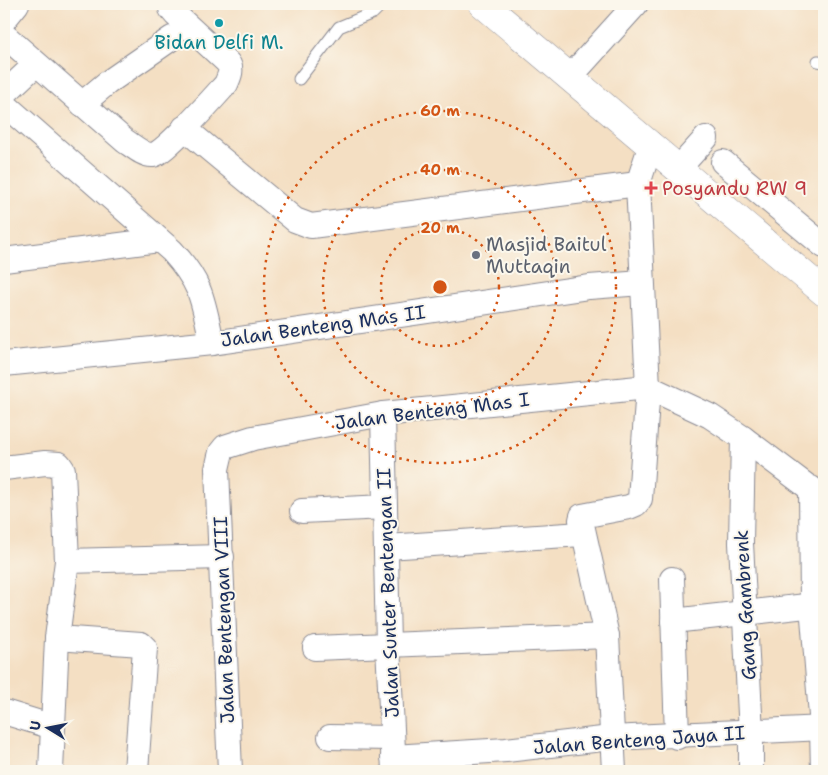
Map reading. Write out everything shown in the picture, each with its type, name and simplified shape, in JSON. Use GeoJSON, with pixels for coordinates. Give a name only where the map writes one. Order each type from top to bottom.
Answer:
{"type":"FeatureCollection","features":[{"type":"Feature","properties":{"kind":"street"},"geometry":{"type":"LineString","coordinates":[[4,20],[17,4]]}},
{"type":"Feature","properties":{"kind":"street"},"geometry":{"type":"LineString","coordinates":[[4,35],[125,141],[145,154],[153,155],[161,152],[226,84],[230,67],[176,15],[171,9],[171,4]]}},
{"type":"Feature","properties":{"kind":"street"},"geometry":{"type":"LineString","coordinates":[[483,4],[571,76],[824,292]]}},
{"type":"Feature","properties":{"kind":"street"},"geometry":{"type":"LineString","coordinates":[[571,76],[636,4]]}},
{"type":"Feature","properties":{"kind":"street"},"geometry":{"type":"LineString","coordinates":[[82,104],[107,83],[172,38]]}},
{"type":"Feature","properties":{"kind":"street"},"geometry":{"type":"LineString","coordinates":[[4,94],[36,64]]}},
{"type":"Feature","properties":{"kind":"street"},"geometry":{"type":"LineString","coordinates":[[4,104],[158,240],[188,269],[201,292],[212,343]]}},
{"type":"Feature","properties":{"kind":"street"},"geometry":{"type":"LineString","coordinates":[[184,128],[295,220],[304,225],[638,184]]}},
{"type":"Feature","properties":{"kind":"street"},"geometry":{"type":"LineString","coordinates":[[679,168],[706,138]]}},
{"type":"Feature","properties":{"kind":"street"},"geometry":{"type":"LineString","coordinates":[[614,771],[607,636],[582,534],[582,516],[629,506],[636,504],[640,500],[656,390],[642,283],[638,184],[651,144]]}},
{"type":"Feature","properties":{"kind":"street"},"geometry":{"type":"LineString","coordinates":[[722,162],[824,246]]}},
{"type":"Feature","properties":{"kind":"street"},"geometry":{"type":"LineString","coordinates":[[4,260],[158,240]]}},
{"type":"Feature","properties":{"kind":"street","name":"Jalan Benteng Mas II"},"geometry":{"type":"LineString","coordinates":[[4,364],[212,343],[588,287],[642,283]]}},
{"type":"Feature","properties":{"kind":"street"},"geometry":{"type":"LineString","coordinates":[[656,390],[710,416],[818,493],[818,604],[823,771]]}},
{"type":"Feature","properties":{"kind":"street","name":"Jalan Benteng Mas I"},"geometry":{"type":"LineString","coordinates":[[217,469],[221,452],[225,447],[253,438],[383,414],[656,390]]}},
{"type":"Feature","properties":{"kind":"street","name":"Jalan Sunter Bentengan II"},"geometry":{"type":"LineString","coordinates":[[383,414],[388,645],[393,755]]}},
{"type":"Feature","properties":{"kind":"street","name":"Gang Gambrenk"},"geometry":{"type":"LineString","coordinates":[[743,438],[740,543],[751,733],[751,771]]}},
{"type":"Feature","properties":{"kind":"street"},"geometry":{"type":"LineString","coordinates":[[4,468],[45,463],[59,464],[62,467],[67,561],[57,638],[52,771]]}},
{"type":"Feature","properties":{"kind":"street","name":"Jalan Bentengan VIII"},"geometry":{"type":"LineString","coordinates":[[217,469],[230,771]]}},
{"type":"Feature","properties":{"kind":"street"},"geometry":{"type":"LineString","coordinates":[[302,511],[385,507]]}},
{"type":"Feature","properties":{"kind":"street"},"geometry":{"type":"LineString","coordinates":[[387,548],[582,534]]}},
{"type":"Feature","properties":{"kind":"street"},"geometry":{"type":"LineString","coordinates":[[67,561],[222,557]]}},
{"type":"Feature","properties":{"kind":"street"},"geometry":{"type":"LineString","coordinates":[[672,579],[678,737]]}},
{"type":"Feature","properties":{"kind":"street"},"geometry":{"type":"LineString","coordinates":[[673,621],[818,604]]}},
{"type":"Feature","properties":{"kind":"street"},"geometry":{"type":"LineString","coordinates":[[315,648],[607,636]]}},
{"type":"Feature","properties":{"kind":"street"},"geometry":{"type":"LineString","coordinates":[[57,638],[141,644],[145,648],[136,771]]}},
{"type":"Feature","properties":{"kind":"street"},"geometry":{"type":"LineString","coordinates":[[4,712],[53,727]]}},
{"type":"Feature","properties":{"kind":"street","name":"Jalan Benteng Jaya II"},"geometry":{"type":"LineString","coordinates":[[330,737],[393,755],[506,750],[611,738],[678,737],[823,728]]}},
{"type":"Feature","properties":{"kind":"lane"},"geometry":{"type":"LineString","coordinates":[[299,79],[338,27],[373,13],[382,4]]}},
{"type":"Feature","properties":{"kind":"place","name":"Bidan Delfi M."},"geometry":{"type":"Point","coordinates":[219,23]}},
{"type":"Feature","properties":{"kind":"place","name":"Posyandu RW 9"},"geometry":{"type":"Point","coordinates":[651,188]}},
{"type":"Feature","properties":{"kind":"place","name":"Masjid Baitul Muttaqin"},"geometry":{"type":"Point","coordinates":[476,255]}}]}
